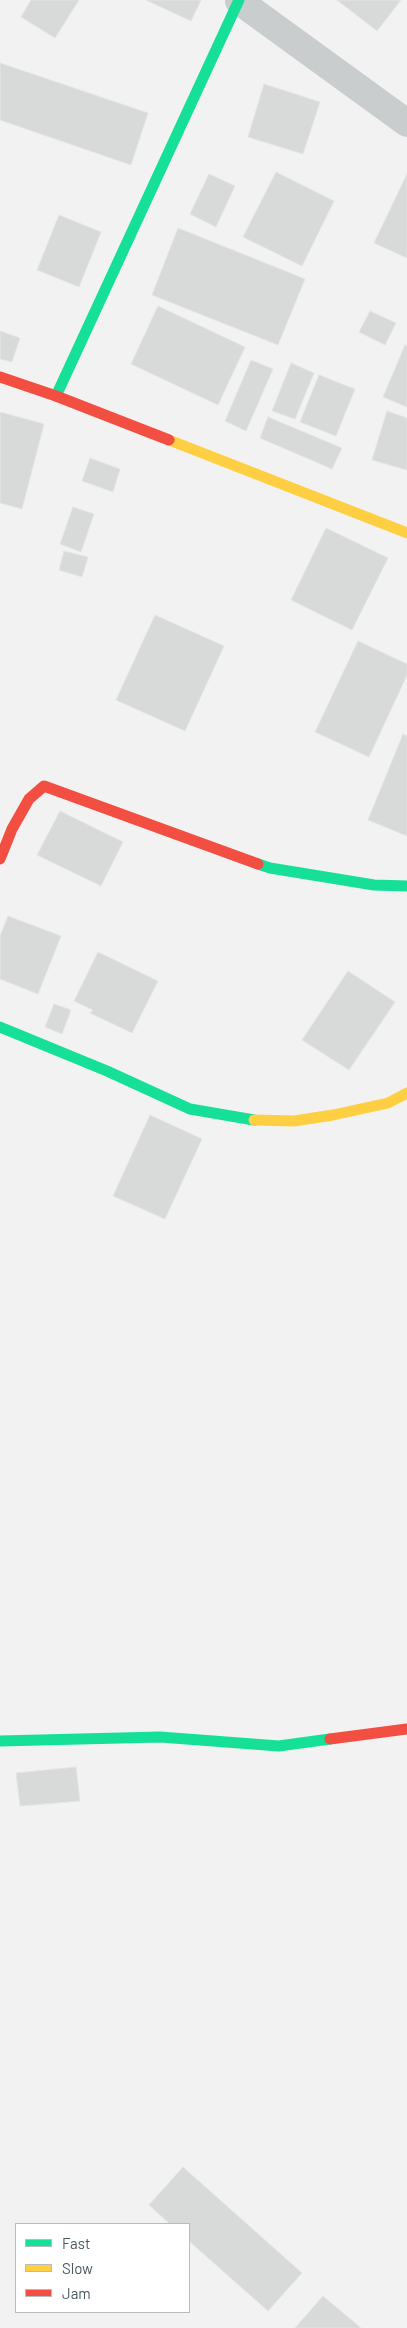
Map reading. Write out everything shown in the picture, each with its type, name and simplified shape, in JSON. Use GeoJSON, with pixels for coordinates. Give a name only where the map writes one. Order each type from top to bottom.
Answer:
{"type":"FeatureCollection","features":[{"type":"Feature","properties":{"kind":"street"},"geometry":{"type":"LineString","coordinates":[[56,396],[239,0],[407,123]]}},
{"type":"Feature","properties":{"kind":"street"},"geometry":{"type":"LineString","coordinates":[[0,377],[56,396],[407,533]]}},
{"type":"Feature","properties":{"kind":"street"},"geometry":{"type":"LineString","coordinates":[[0,859],[12,829],[29,799],[44,786],[270,868],[374,885],[407,886]]}},
{"type":"Feature","properties":{"kind":"street"},"geometry":{"type":"LineString","coordinates":[[0,1027],[108,1071],[190,1109],[254,1120],[294,1121],[333,1115],[388,1103],[407,1093]]}},
{"type":"Feature","properties":{"kind":"street"},"geometry":{"type":"LineString","coordinates":[[0,1741],[160,1738],[279,1746],[407,1729]]}},
{"type":"Feature","properties":{"kind":"building"},"geometry":{"type":"Polygon","coordinates":[[[31,0],[79,0],[55,38],[21,17],[31,0]]]}},
{"type":"Feature","properties":{"kind":"building"},"geometry":{"type":"Polygon","coordinates":[[[146,0],[201,0],[191,21],[146,0]]]}},
{"type":"Feature","properties":{"kind":"building"},"geometry":{"type":"Polygon","coordinates":[[[337,0],[401,0],[377,31],[337,0]]]}},
{"type":"Feature","properties":{"kind":"building"},"geometry":{"type":"Polygon","coordinates":[[[0,63],[148,113],[131,165],[0,120],[0,63]]]}},
{"type":"Feature","properties":{"kind":"building"},"geometry":{"type":"Polygon","coordinates":[[[264,84],[320,102],[303,154],[248,137],[264,84]]]}},
{"type":"Feature","properties":{"kind":"building"},"geometry":{"type":"Polygon","coordinates":[[[276,172],[334,201],[302,266],[243,237],[276,172]]]}},
{"type":"Feature","properties":{"kind":"building"},"geometry":{"type":"Polygon","coordinates":[[[209,174],[235,186],[216,227],[190,214],[209,174]]]}},
{"type":"Feature","properties":{"kind":"building"},"geometry":{"type":"Polygon","coordinates":[[[407,174],[407,258],[374,243],[407,174]]]}},
{"type":"Feature","properties":{"kind":"building"},"geometry":{"type":"Polygon","coordinates":[[[59,215],[101,232],[79,287],[37,270],[59,215]]]}},
{"type":"Feature","properties":{"kind":"building"},"geometry":{"type":"Polygon","coordinates":[[[178,228],[305,279],[278,345],[152,295],[178,228]]]}},
{"type":"Feature","properties":{"kind":"building"},"geometry":{"type":"Polygon","coordinates":[[[158,306],[245,347],[218,405],[131,364],[158,306]]]}},
{"type":"Feature","properties":{"kind":"building"},"geometry":{"type":"Polygon","coordinates":[[[370,311],[396,323],[385,345],[359,332],[370,311]]]}},
{"type":"Feature","properties":{"kind":"building"},"geometry":{"type":"Polygon","coordinates":[[[0,331],[20,338],[12,362],[0,359],[0,331]]]}},
{"type":"Feature","properties":{"kind":"building"},"geometry":{"type":"Polygon","coordinates":[[[405,345],[407,346],[407,407],[383,397],[405,345]]]}},
{"type":"Feature","properties":{"kind":"building"},"geometry":{"type":"Polygon","coordinates":[[[251,360],[273,369],[246,431],[225,421],[251,360]]]}},
{"type":"Feature","properties":{"kind":"building"},"geometry":{"type":"Polygon","coordinates":[[[291,363],[314,373],[295,419],[272,411],[291,363]]]}},
{"type":"Feature","properties":{"kind":"building"},"geometry":{"type":"Polygon","coordinates":[[[319,375],[355,389],[336,436],[300,422],[319,375]]]}},
{"type":"Feature","properties":{"kind":"building"},"geometry":{"type":"Polygon","coordinates":[[[387,411],[407,418],[407,470],[372,460],[387,411]]]}},
{"type":"Feature","properties":{"kind":"building"},"geometry":{"type":"Polygon","coordinates":[[[0,412],[44,424],[22,509],[0,503],[0,412]]]}},
{"type":"Feature","properties":{"kind":"building"},"geometry":{"type":"Polygon","coordinates":[[[268,417],[342,448],[332,469],[260,438],[268,417]]]}},
{"type":"Feature","properties":{"kind":"building"},"geometry":{"type":"Polygon","coordinates":[[[90,458],[120,469],[113,492],[82,481],[90,458]]]}},
{"type":"Feature","properties":{"kind":"building"},"geometry":{"type":"Polygon","coordinates":[[[73,507],[94,514],[81,552],[60,544],[73,507]]]}},
{"type":"Feature","properties":{"kind":"building"},"geometry":{"type":"Polygon","coordinates":[[[326,528],[388,558],[352,630],[291,600],[326,528]]]}},
{"type":"Feature","properties":{"kind":"building"},"geometry":{"type":"Polygon","coordinates":[[[64,551],[88,557],[82,577],[59,570],[64,551]]]}},
{"type":"Feature","properties":{"kind":"building"},"geometry":{"type":"Polygon","coordinates":[[[155,615],[224,646],[185,731],[116,700],[155,615]]]}},
{"type":"Feature","properties":{"kind":"building"},"geometry":{"type":"Polygon","coordinates":[[[358,641],[407,664],[407,675],[369,757],[315,732],[358,641]]]}},
{"type":"Feature","properties":{"kind":"building"},"geometry":{"type":"Polygon","coordinates":[[[403,734],[407,736],[407,836],[368,820],[403,734]]]}},
{"type":"Feature","properties":{"kind":"building"},"geometry":{"type":"Polygon","coordinates":[[[60,811],[123,842],[101,886],[37,855],[60,811]]]}},
{"type":"Feature","properties":{"kind":"building"},"geometry":{"type":"Polygon","coordinates":[[[8,916],[61,936],[38,994],[0,979],[0,936],[8,916]]]}},
{"type":"Feature","properties":{"kind":"building"},"geometry":{"type":"Polygon","coordinates":[[[98,952],[158,981],[132,1033],[90,1013],[93,1010],[74,1001],[98,952]]]}},
{"type":"Feature","properties":{"kind":"building"},"geometry":{"type":"Polygon","coordinates":[[[348,971],[395,1002],[349,1070],[302,1040],[348,971]]]}},
{"type":"Feature","properties":{"kind":"building"},"geometry":{"type":"Polygon","coordinates":[[[54,1004],[71,1010],[62,1034],[45,1027],[54,1004]]]}},
{"type":"Feature","properties":{"kind":"building"},"geometry":{"type":"Polygon","coordinates":[[[150,1115],[202,1139],[165,1219],[113,1196],[150,1115]]]}},
{"type":"Feature","properties":{"kind":"building"},"geometry":{"type":"Polygon","coordinates":[[[76,1767],[80,1801],[20,1806],[16,1773],[76,1767]]]}},
{"type":"Feature","properties":{"kind":"building"},"geometry":{"type":"Polygon","coordinates":[[[183,2167],[302,2273],[268,2311],[190,2242],[190,2223],[169,2223],[149,2205],[183,2167]]]}},
{"type":"Feature","properties":{"kind":"building"},"geometry":{"type":"Polygon","coordinates":[[[323,2296],[361,2328],[295,2328],[323,2296]]]}},
{"type":"Feature","properties":{"kind":"traffic: fast"},"geometry":{"type":"LineString","coordinates":[[56,396],[239,0]]}},
{"type":"Feature","properties":{"kind":"traffic: fast"},"geometry":{"type":"LineString","coordinates":[[258,864],[270,868],[374,885],[407,886]]}},
{"type":"Feature","properties":{"kind":"traffic: fast"},"geometry":{"type":"LineString","coordinates":[[0,1027],[107,1071],[190,1109],[254,1120]]}},
{"type":"Feature","properties":{"kind":"traffic: fast"},"geometry":{"type":"LineString","coordinates":[[0,1741],[160,1737],[279,1746],[330,1739]]}},
{"type":"Feature","properties":{"kind":"traffic: slow"},"geometry":{"type":"LineString","coordinates":[[169,440],[407,533]]}},
{"type":"Feature","properties":{"kind":"traffic: slow"},"geometry":{"type":"LineString","coordinates":[[254,1120],[294,1121],[333,1115],[388,1103],[407,1093]]}},
{"type":"Feature","properties":{"kind":"traffic: jam"},"geometry":{"type":"LineString","coordinates":[[0,377],[56,396],[169,440]]}},
{"type":"Feature","properties":{"kind":"traffic: jam"},"geometry":{"type":"LineString","coordinates":[[0,859],[12,829],[29,799],[44,786],[258,864]]}},
{"type":"Feature","properties":{"kind":"traffic: jam"},"geometry":{"type":"LineString","coordinates":[[330,1739],[407,1729]]}}]}
